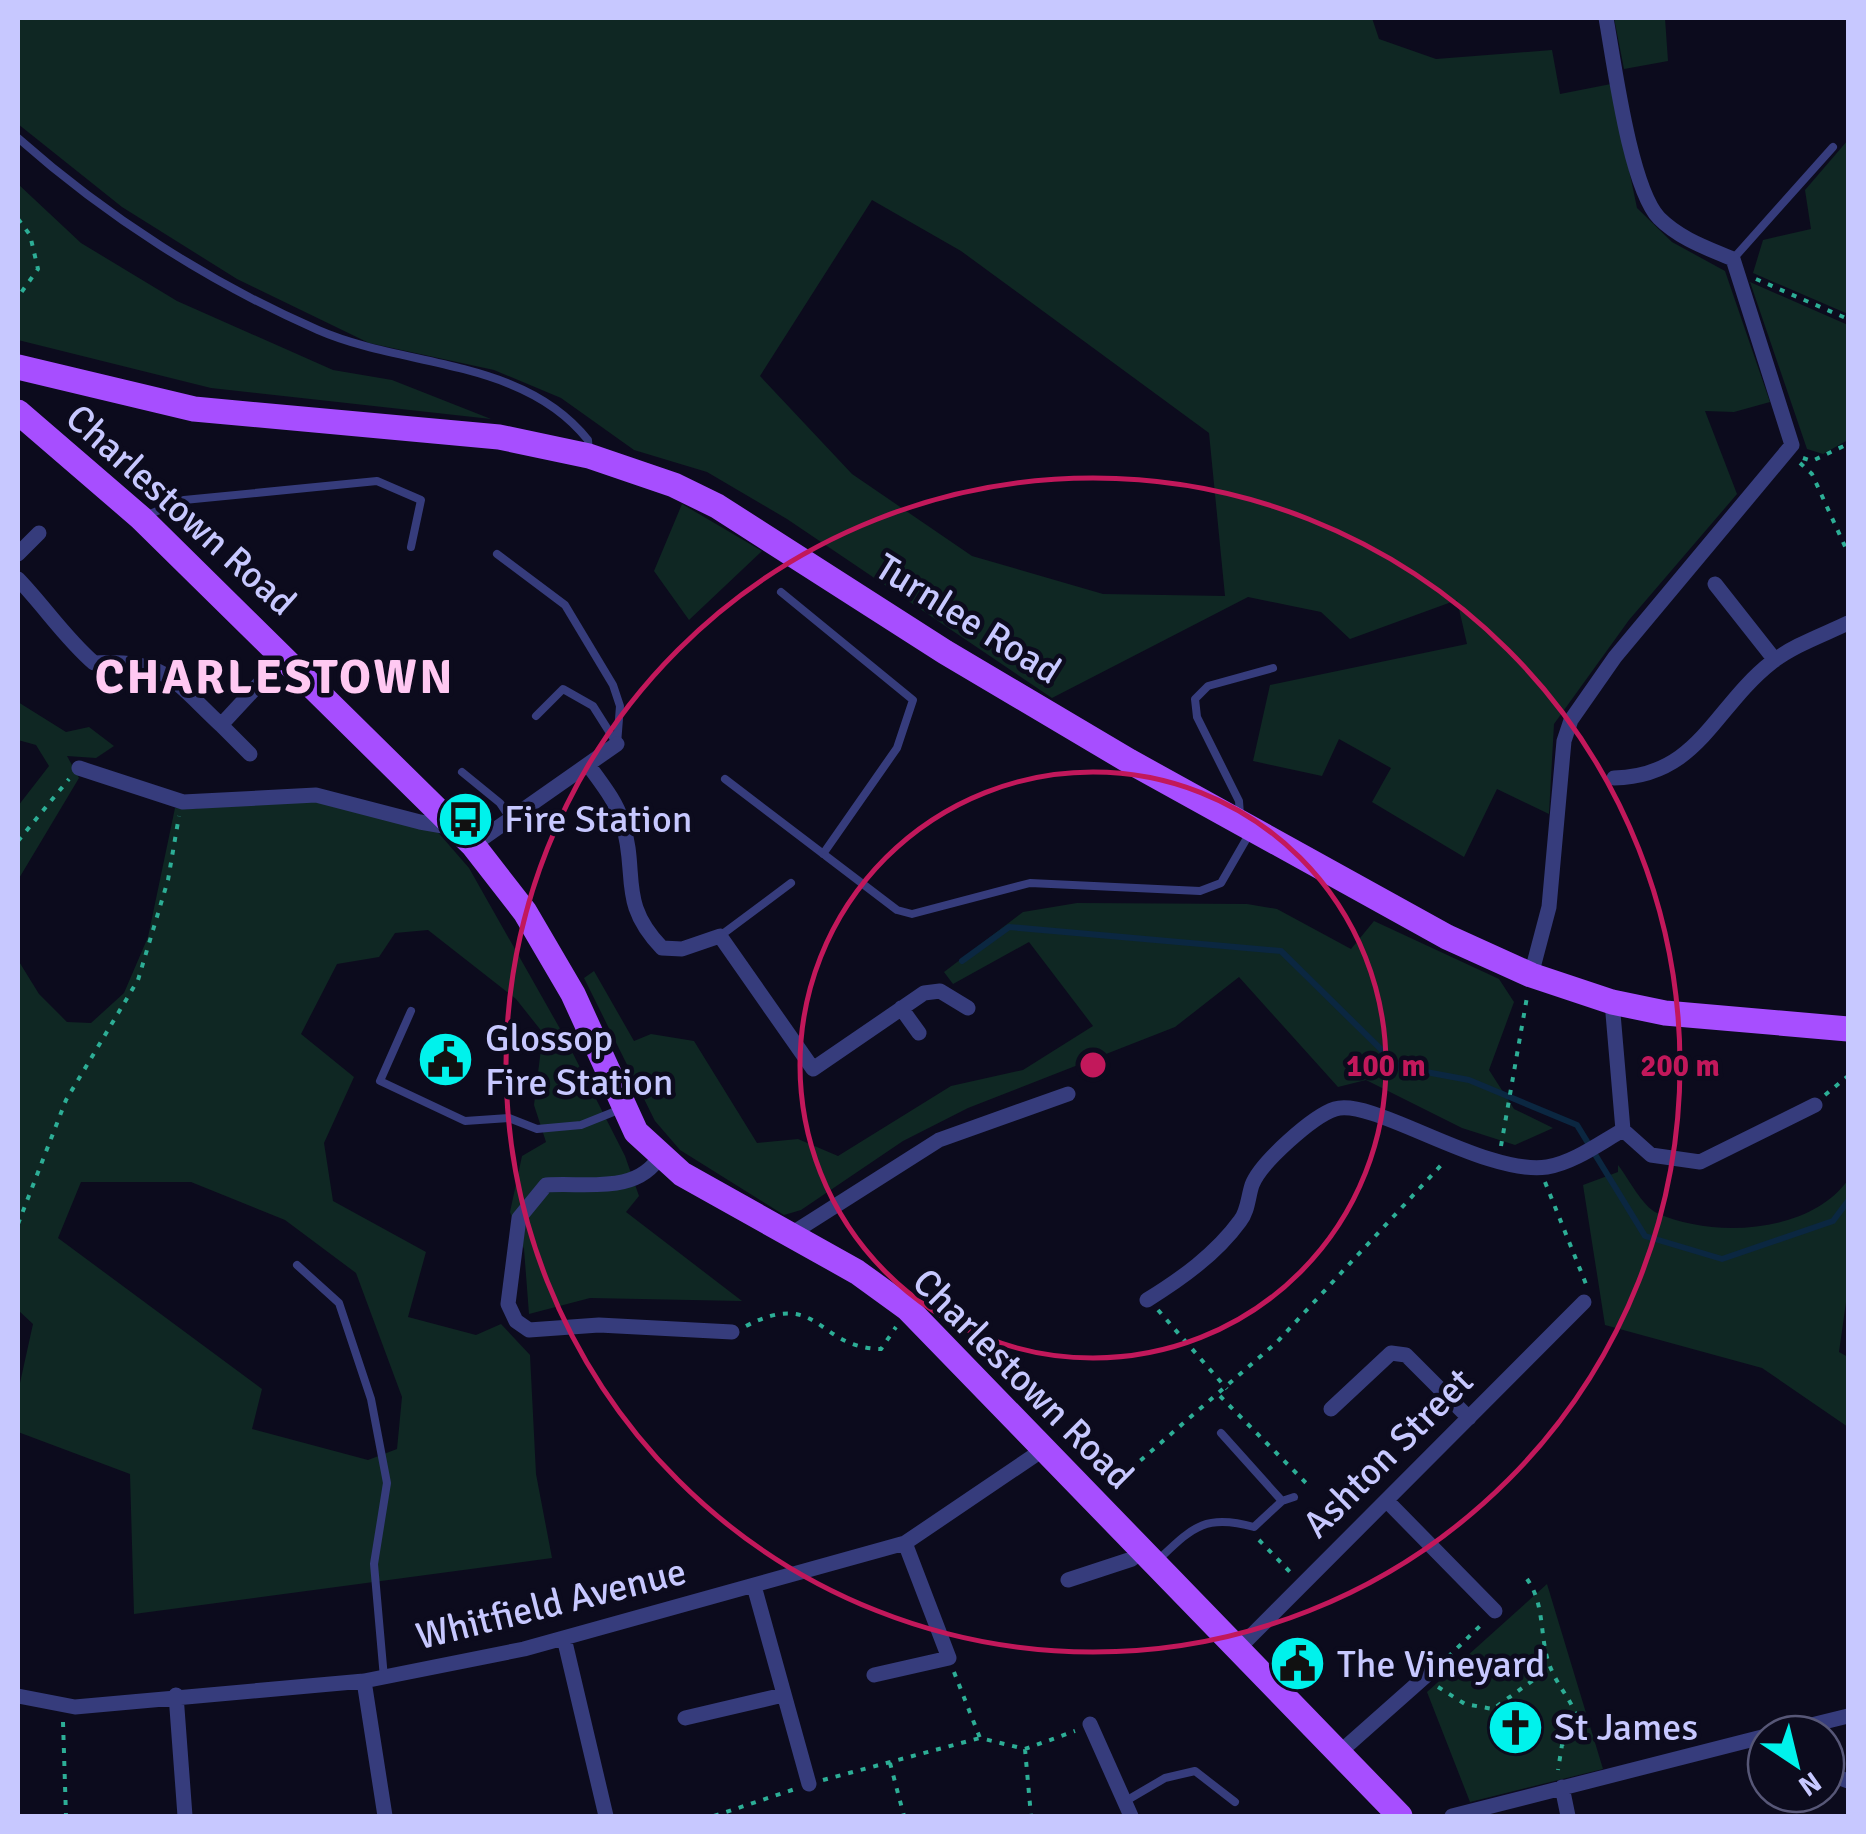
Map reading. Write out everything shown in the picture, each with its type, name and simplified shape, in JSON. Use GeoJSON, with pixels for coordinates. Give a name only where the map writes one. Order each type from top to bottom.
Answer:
{"type":"FeatureCollection","features":[{"type":"Feature","properties":{"kind":"main road","name":"Turnlee Road"},"geometry":{"type":"LineString","coordinates":[[18,367],[194,408],[499,437],[589,456],[674,485],[716,506],[945,652],[1244,827],[1448,936],[1532,975],[1612,1002],[1665,1013],[1848,1030]]}},
{"type":"Feature","properties":{"kind":"main road","name":"Charlestown Road"},"geometry":{"type":"LineString","coordinates":[[18,412],[140,518],[285,656],[473,845],[525,912],[573,994],[636,1132],[682,1174],[857,1272],[908,1310],[1400,1816]]}},
{"type":"Feature","properties":{"kind":"street"},"geometry":{"type":"LineString","coordinates":[[1532,975],[1549,907],[1564,741],[1571,720],[1661,600],[1792,445],[1788,422],[1733,259],[1685,239],[1656,216],[1630,137],[1606,18]]}},
{"type":"Feature","properties":{"kind":"street"},"geometry":{"type":"LineString","coordinates":[[18,554],[39,533]]}},
{"type":"Feature","properties":{"kind":"street"},"geometry":{"type":"LineString","coordinates":[[18,579],[54,615],[68,642],[94,663],[132,661],[152,665],[250,754]]}},
{"type":"Feature","properties":{"kind":"street"},"geometry":{"type":"LineString","coordinates":[[1715,584],[1775,660]]}},
{"type":"Feature","properties":{"kind":"street"},"geometry":{"type":"LineString","coordinates":[[1614,778],[1642,778],[1671,766],[1702,740],[1752,680],[1775,660],[1848,623]]}},
{"type":"Feature","properties":{"kind":"street"},"geometry":{"type":"LineString","coordinates":[[221,726],[285,656]]}},
{"type":"Feature","properties":{"kind":"street"},"geometry":{"type":"LineString","coordinates":[[473,845],[617,744]]}},
{"type":"Feature","properties":{"kind":"street"},"geometry":{"type":"LineString","coordinates":[[589,766],[624,826],[634,913],[648,933],[662,948],[682,949],[720,936],[813,1069],[924,993],[940,991],[968,1008]]}},
{"type":"Feature","properties":{"kind":"street"},"geometry":{"type":"LineString","coordinates":[[79,768],[183,802],[316,795],[431,824],[453,822]]}},
{"type":"Feature","properties":{"kind":"street"},"geometry":{"type":"LineString","coordinates":[[1612,1002],[1622,1130],[1651,1155],[1700,1162],[1815,1105]]}},
{"type":"Feature","properties":{"kind":"street"},"geometry":{"type":"LineString","coordinates":[[902,1008],[919,1033]]}},
{"type":"Feature","properties":{"kind":"street"},"geometry":{"type":"LineString","coordinates":[[790,1234],[939,1140],[1068,1094]]}},
{"type":"Feature","properties":{"kind":"street"},"geometry":{"type":"LineString","coordinates":[[1147,1300],[1220,1246],[1244,1217],[1252,1182],[1267,1160],[1334,1109],[1357,1107],[1455,1150],[1540,1168],[1570,1159],[1622,1130]]}},
{"type":"Feature","properties":{"kind":"street"},"geometry":{"type":"LineString","coordinates":[[660,1156],[644,1174],[624,1184],[546,1185],[519,1218],[508,1304],[516,1321],[529,1330],[600,1325],[732,1332]]}},
{"type":"Feature","properties":{"kind":"street","name":"Ashton Street"},"geometry":{"type":"LineString","coordinates":[[1238,1650],[1584,1302]]}},
{"type":"Feature","properties":{"kind":"street"},"geometry":{"type":"LineString","coordinates":[[1330,1408],[1392,1354],[1406,1355],[1469,1418]]}},
{"type":"Feature","properties":{"kind":"street","name":"Whitfield Avenue"},"geometry":{"type":"LineString","coordinates":[[18,1696],[62,1707],[364,1681],[564,1638],[904,1542],[1042,1451]]}},
{"type":"Feature","properties":{"kind":"street"},"geometry":{"type":"LineString","coordinates":[[1388,1502],[1496,1611]]}},
{"type":"Feature","properties":{"kind":"street"},"geometry":{"type":"LineString","coordinates":[[874,1675],[949,1658],[904,1542]]}},
{"type":"Feature","properties":{"kind":"street"},"geometry":{"type":"LineString","coordinates":[[1068,1580],[1132,1559],[1148,1558]]}},
{"type":"Feature","properties":{"kind":"street"},"geometry":{"type":"LineString","coordinates":[[754,1586],[809,1784]]}},
{"type":"Feature","properties":{"kind":"street"},"geometry":{"type":"LineString","coordinates":[[564,1638],[606,1816]]}},
{"type":"Feature","properties":{"kind":"street"},"geometry":{"type":"LineString","coordinates":[[1340,1752],[1431,1671]]}},
{"type":"Feature","properties":{"kind":"street"},"geometry":{"type":"LineString","coordinates":[[364,1681],[386,1816]]}},
{"type":"Feature","properties":{"kind":"street"},"geometry":{"type":"LineString","coordinates":[[176,1695],[185,1816]]}},
{"type":"Feature","properties":{"kind":"street"},"geometry":{"type":"LineString","coordinates":[[685,1718],[783,1695]]}},
{"type":"Feature","properties":{"kind":"street"},"geometry":{"type":"LineString","coordinates":[[1090,1724],[1128,1809]]}},
{"type":"Feature","properties":{"kind":"street"},"geometry":{"type":"LineString","coordinates":[[1452,1816],[1746,1741]]}},
{"type":"Feature","properties":{"kind":"street"},"geometry":{"type":"LineString","coordinates":[[1740,1742],[1746,1744]]}},
{"type":"Feature","properties":{"kind":"street"},"geometry":{"type":"LineString","coordinates":[[1562,1787],[1568,1816]]}},
{"type":"Feature","properties":{"kind":"lane"},"geometry":{"type":"LineString","coordinates":[[18,138],[180,260],[320,332],[490,376],[521,391],[580,430],[588,440],[589,456]]}},
{"type":"Feature","properties":{"kind":"lane"},"geometry":{"type":"LineString","coordinates":[[1733,259],[1833,147]]}},
{"type":"Feature","properties":{"kind":"lane"},"geometry":{"type":"LineString","coordinates":[[140,518],[184,500],[377,481],[421,500],[412,548]]}},
{"type":"Feature","properties":{"kind":"lane"},"geometry":{"type":"LineString","coordinates":[[496,554],[565,604],[613,685],[620,706],[617,744]]}},
{"type":"Feature","properties":{"kind":"lane"},"geometry":{"type":"LineString","coordinates":[[782,592],[914,700],[897,748],[822,854]]}},
{"type":"Feature","properties":{"kind":"lane"},"geometry":{"type":"LineString","coordinates":[[725,779],[897,910],[912,914],[1030,883],[1200,891],[1221,883],[1244,827],[1238,801],[1197,716],[1196,699],[1208,686],[1273,668]]}},
{"type":"Feature","properties":{"kind":"lane"},"geometry":{"type":"LineString","coordinates":[[536,716],[563,690],[592,706],[617,744]]}},
{"type":"Feature","properties":{"kind":"lane"},"geometry":{"type":"LineString","coordinates":[[462,772],[500,802],[510,818]]}},
{"type":"Feature","properties":{"kind":"lane"},"geometry":{"type":"LineString","coordinates":[[720,936],[791,883]]}},
{"type":"Feature","properties":{"kind":"lane"},"geometry":{"type":"LineString","coordinates":[[412,1011],[380,1081],[465,1121],[509,1118],[537,1129],[581,1126],[625,1107]]}},
{"type":"Feature","properties":{"kind":"lane"},"geometry":{"type":"LineString","coordinates":[[297,1265],[339,1303],[371,1399],[387,1483],[374,1564],[384,1678]]}},
{"type":"Feature","properties":{"kind":"lane"},"geometry":{"type":"LineString","coordinates":[[1221,1433],[1282,1501]]}},
{"type":"Feature","properties":{"kind":"lane"},"geometry":{"type":"LineString","coordinates":[[1148,1558],[1221,1518],[1254,1527],[1282,1501],[1294,1497]]}},
{"type":"Feature","properties":{"kind":"lane"},"geometry":{"type":"LineString","coordinates":[[1128,1809],[1164,1778],[1195,1771],[1234,1802]]}},
{"type":"Feature","properties":{"kind":"path"},"geometry":{"type":"LineString","coordinates":[[18,219],[30,236],[38,269],[18,297]]}},
{"type":"Feature","properties":{"kind":"path"},"geometry":{"type":"LineString","coordinates":[[1733,259],[1752,277],[1848,319]]}},
{"type":"Feature","properties":{"kind":"path"},"geometry":{"type":"LineString","coordinates":[[1789,453],[1812,462],[1848,444]]}},
{"type":"Feature","properties":{"kind":"path"},"geometry":{"type":"LineString","coordinates":[[1789,453],[1812,474],[1848,553]]}},
{"type":"Feature","properties":{"kind":"path"},"geometry":{"type":"LineString","coordinates":[[18,841],[79,768]]}},
{"type":"Feature","properties":{"kind":"path"},"geometry":{"type":"LineString","coordinates":[[18,1224],[22,1204],[41,1172],[74,1085],[138,980],[168,880],[183,802]]}},
{"type":"Feature","properties":{"kind":"path"},"geometry":{"type":"LineString","coordinates":[[1499,1160],[1532,975]]}},
{"type":"Feature","properties":{"kind":"path"},"geometry":{"type":"LineString","coordinates":[[1815,1105],[1848,1076]]}},
{"type":"Feature","properties":{"kind":"path"},"geometry":{"type":"LineString","coordinates":[[1092,1502],[1227,1390],[1325,1294],[1455,1150]]}},
{"type":"Feature","properties":{"kind":"path"},"geometry":{"type":"LineString","coordinates":[[1540,1168],[1551,1206],[1588,1288],[1584,1302]]}},
{"type":"Feature","properties":{"kind":"path"},"geometry":{"type":"LineString","coordinates":[[1147,1300],[1227,1390]]}},
{"type":"Feature","properties":{"kind":"path"},"geometry":{"type":"LineString","coordinates":[[732,1332],[774,1311],[794,1312],[857,1349],[882,1349],[908,1310]]}},
{"type":"Feature","properties":{"kind":"path"},"geometry":{"type":"LineString","coordinates":[[1220,1396],[1308,1484],[1294,1497]]}},
{"type":"Feature","properties":{"kind":"path"},"geometry":{"type":"LineString","coordinates":[[1254,1527],[1256,1537],[1301,1583]]}},
{"type":"Feature","properties":{"kind":"path"},"geometry":{"type":"LineString","coordinates":[[1527,1579],[1536,1591],[1550,1668],[1577,1712],[1578,1728],[1562,1745],[1557,1764],[1562,1787]]}},
{"type":"Feature","properties":{"kind":"path"},"geometry":{"type":"LineString","coordinates":[[1496,1611],[1431,1671],[1448,1696],[1493,1708],[1550,1668]]}},
{"type":"Feature","properties":{"kind":"path"},"geometry":{"type":"LineString","coordinates":[[949,1658],[980,1738]]}},
{"type":"Feature","properties":{"kind":"path"},"geometry":{"type":"LineString","coordinates":[[62,1707],[66,1816]]}},
{"type":"Feature","properties":{"kind":"path"},"geometry":{"type":"LineString","coordinates":[[714,1816],[809,1784],[980,1738],[1025,1748],[1090,1724]]}},
{"type":"Feature","properties":{"kind":"path"},"geometry":{"type":"LineString","coordinates":[[1025,1748],[1031,1816]]}},
{"type":"Feature","properties":{"kind":"path"},"geometry":{"type":"LineString","coordinates":[[889,1762],[904,1816]]}},
{"type":"Feature","properties":{"kind":"green space"},"geometry":{"type":"Polygon","coordinates":[[[18,18],[1372,18],[1379,39],[1436,59],[1552,50],[1560,94],[1611,84],[1637,208],[1672,242],[1725,271],[1770,402],[1734,412],[1705,411],[1737,494],[1629,620],[1554,724],[1549,814],[1497,789],[1464,857],[1372,802],[1391,768],[1339,739],[1322,776],[1253,761],[1270,685],[1467,644],[1457,600],[1350,639],[1321,612],[1248,597],[1052,698],[787,519],[707,472],[634,450],[561,398],[494,370],[369,343],[237,279],[122,207],[18,124],[18,18]],[[872,200],[760,376],[852,474],[972,556],[1103,594],[1225,596],[1209,433],[961,251],[872,200]]]}},
{"type":"Feature","properties":{"kind":"green space"},"geometry":{"type":"Polygon","coordinates":[[[1614,18],[1665,18],[1668,61],[1624,69],[1614,18]]]}},
{"type":"Feature","properties":{"kind":"green space"},"geometry":{"type":"Polygon","coordinates":[[[1848,140],[1848,314],[1753,273],[1763,240],[1811,229],[1805,190],[1848,140]]]}},
{"type":"Feature","properties":{"kind":"green space"},"geometry":{"type":"Polygon","coordinates":[[[18,184],[81,243],[177,301],[333,370],[392,380],[491,419],[211,388],[18,340],[18,184]]]}},
{"type":"Feature","properties":{"kind":"green space"},"geometry":{"type":"Polygon","coordinates":[[[1750,282],[1848,325],[1848,440],[1823,454],[1807,449],[1750,282]]]}},
{"type":"Feature","properties":{"kind":"green space"},"geometry":{"type":"Polygon","coordinates":[[[682,504],[762,551],[689,620],[654,571],[682,504]]]}},
{"type":"Feature","properties":{"kind":"green space"},"geometry":{"type":"Polygon","coordinates":[[[18,702],[66,732],[89,727],[114,746],[96,758],[67,756],[79,778],[18,880],[18,806],[49,766],[36,745],[18,740],[18,702]]]}},
{"type":"Feature","properties":{"kind":"green space"},"geometry":{"type":"Polygon","coordinates":[[[211,802],[325,802],[436,830],[469,868],[563,1034],[625,1156],[639,1196],[626,1212],[742,1301],[590,1298],[529,1314],[524,1249],[510,1212],[522,1156],[546,1142],[534,1105],[543,1033],[516,999],[428,930],[395,933],[379,957],[337,964],[301,1034],[354,1077],[324,1143],[333,1201],[426,1252],[408,1317],[476,1335],[501,1324],[530,1355],[536,1474],[552,1558],[134,1614],[130,1474],[18,1432],[18,1392],[33,1324],[18,1310],[18,960],[39,994],[67,1022],[91,1023],[124,993],[148,937],[175,808],[196,809],[211,802]],[[81,1182],[58,1238],[262,1389],[252,1429],[368,1460],[397,1449],[402,1397],[356,1273],[285,1220],[191,1182],[81,1182]]]}},
{"type":"Feature","properties":{"kind":"green space"},"geometry":{"type":"Polygon","coordinates":[[[1077,903],[1247,904],[1277,909],[1351,949],[1374,921],[1499,979],[1514,1002],[1489,1070],[1514,1109],[1553,1128],[1515,1145],[1462,1128],[1366,1080],[1338,1087],[1239,977],[1175,1027],[968,1108],[903,1141],[801,1210],[784,1215],[680,1150],[655,1121],[584,978],[594,971],[634,1041],[651,1034],[694,1041],[757,1143],[798,1139],[838,1156],[951,1086],[1023,1070],[1093,1026],[1029,942],[953,984],[944,972],[1023,912],[1077,903]]]}},
{"type":"Feature","properties":{"kind":"green space"},"geometry":{"type":"Polygon","coordinates":[[[1618,1165],[1651,1210],[1680,1221],[1732,1228],[1786,1221],[1831,1198],[1848,1180],[1848,1288],[1839,1352],[1848,1357],[1848,1427],[1762,1368],[1605,1325],[1583,1185],[1618,1172],[1618,1165]]]}},
{"type":"Feature","properties":{"kind":"green space"},"geometry":{"type":"Polygon","coordinates":[[[1547,1584],[1603,1769],[1470,1802],[1427,1692],[1547,1584]]]}},
{"type":"Feature","properties":{"kind":"waterway"},"geometry":{"type":"LineString","coordinates":[[962,961],[1009,927],[1281,951],[1399,1067],[1469,1080],[1577,1125],[1645,1236],[1722,1259],[1833,1221],[1848,1201]]}},
{"type":"Feature","properties":{"kind":"place","name":"Fire Station"},"geometry":{"type":"Point","coordinates":[465,819]}},
{"type":"Feature","properties":{"kind":"place","name":"Glossop Fire Station"},"geometry":{"type":"Point","coordinates":[446,1060]}},
{"type":"Feature","properties":{"kind":"place","name":"The Vineyard"},"geometry":{"type":"Point","coordinates":[1298,1664]}},
{"type":"Feature","properties":{"kind":"place","name":"St James"},"geometry":{"type":"Point","coordinates":[1515,1727]}},
{"type":"Feature","properties":{"kind":"district","name":"CHARLESTOWN"},"geometry":{"type":"Point","coordinates":[275,677]}}]}
